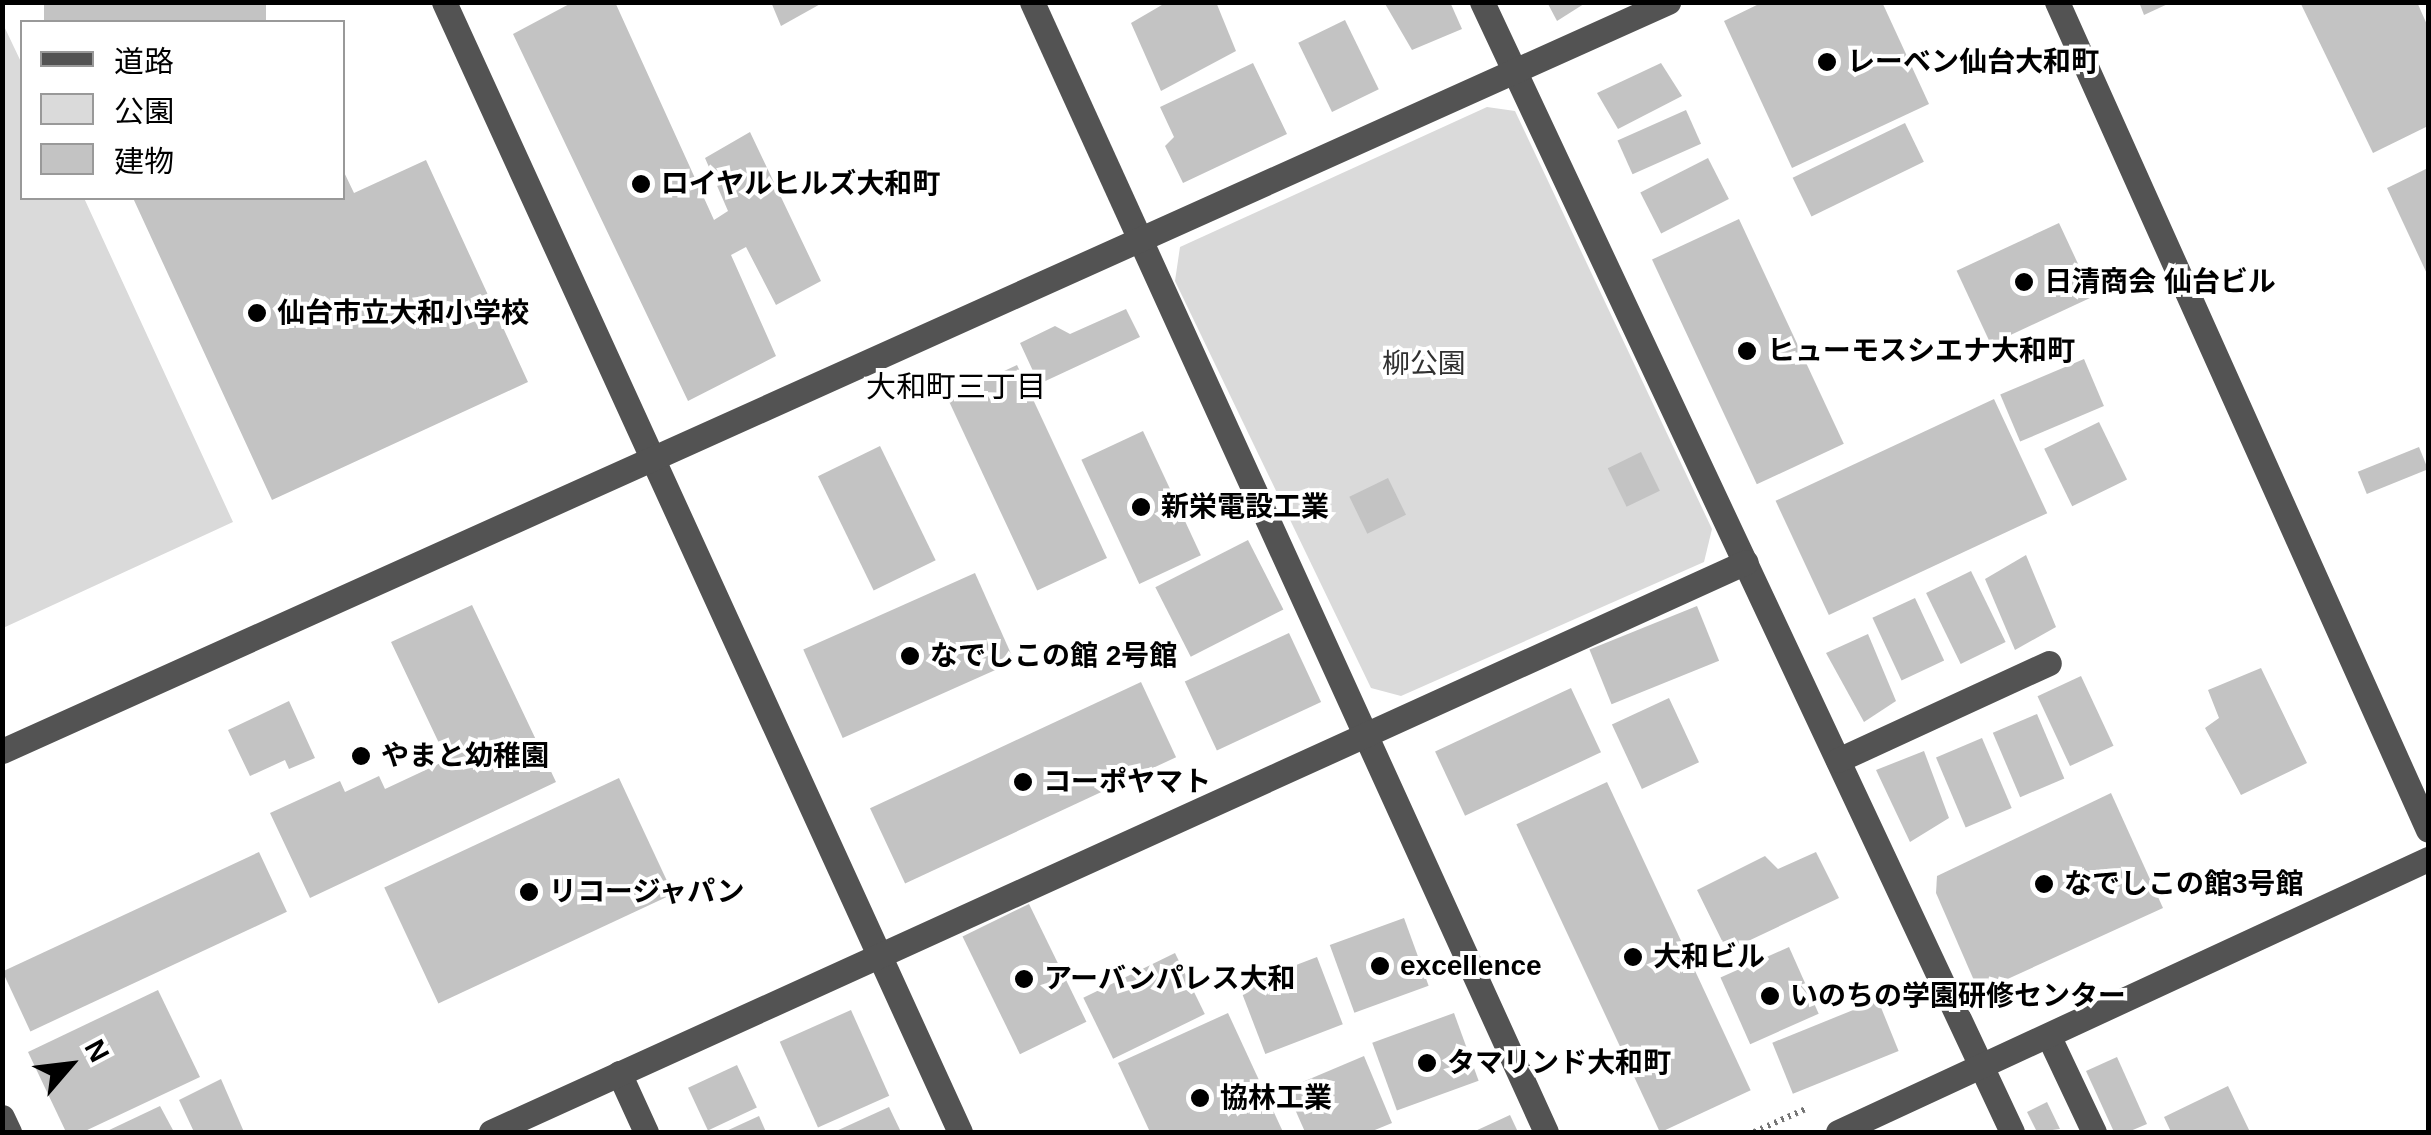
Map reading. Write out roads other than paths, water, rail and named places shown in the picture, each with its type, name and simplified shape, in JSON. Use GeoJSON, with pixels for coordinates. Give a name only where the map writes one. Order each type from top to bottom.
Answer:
{"type":"FeatureCollection","features":[{"type":"Feature","properties":{"kind":"street"},"geometry":{"type":"LineString","coordinates":[[444,2],[960,1132]]}},
{"type":"Feature","properties":{"kind":"street"},"geometry":{"type":"LineString","coordinates":[[1032,2],[1546,1132]]}},
{"type":"Feature","properties":{"kind":"street"},"geometry":{"type":"LineString","coordinates":[[1482,2],[2012,1132]]}},
{"type":"Feature","properties":{"kind":"street"},"geometry":{"type":"LineString","coordinates":[[2,751],[650,456],[1514,76],[1668,2]]}},
{"type":"Feature","properties":{"kind":"street"},"geometry":{"type":"LineString","coordinates":[[2056,2],[2428,830]]}},
{"type":"Feature","properties":{"kind":"street"},"geometry":{"type":"LineString","coordinates":[[491,1132],[880,951],[1746,562]]}},
{"type":"Feature","properties":{"kind":"street"},"geometry":{"type":"LineString","coordinates":[[1838,760],[2050,663]]}},
{"type":"Feature","properties":{"kind":"street"},"geometry":{"type":"LineString","coordinates":[[1838,1132],[2428,859]]}},
{"type":"Feature","properties":{"kind":"street"},"geometry":{"type":"LineString","coordinates":[[2049,1037],[2094,1132]]}},
{"type":"Feature","properties":{"kind":"street"},"geometry":{"type":"LineString","coordinates":[[619,1073],[646,1132]]}},
{"type":"Feature","properties":{"kind":"street"},"geometry":{"type":"LineString","coordinates":[[2,1117],[9,1132]]}},
{"type":"Feature","properties":{"kind":"place","name":"レーベン仙台大和町"},"geometry":{"type":"Point","coordinates":[1827,62]}},
{"type":"Feature","properties":{"kind":"place","name":"ロイヤルヒルズ大和町"},"geometry":{"type":"Point","coordinates":[641,184]}},
{"type":"Feature","properties":{"kind":"place","name":"日清商会 仙台ビル"},"geometry":{"type":"Point","coordinates":[2024,282]}},
{"type":"Feature","properties":{"kind":"place","name":"仙台市立大和小学校"},"geometry":{"type":"Point","coordinates":[257,313]}},
{"type":"Feature","properties":{"kind":"place","name":"ヒューモスシエナ大和町"},"geometry":{"type":"Point","coordinates":[1747,351]}},
{"type":"Feature","properties":{"kind":"place","name":"新栄電設工業"},"geometry":{"type":"Point","coordinates":[1141,507]}},
{"type":"Feature","properties":{"kind":"place","name":"なでしこの館 2号館"},"geometry":{"type":"Point","coordinates":[910,656]}},
{"type":"Feature","properties":{"kind":"place","name":"やまと幼稚園"},"geometry":{"type":"Point","coordinates":[361,756]}},
{"type":"Feature","properties":{"kind":"place","name":"コーポヤマト"},"geometry":{"type":"Point","coordinates":[1023,782]}},
{"type":"Feature","properties":{"kind":"place","name":"なでしこの館3号館"},"geometry":{"type":"Point","coordinates":[2044,884]}},
{"type":"Feature","properties":{"kind":"place","name":"リコージャパン"},"geometry":{"type":"Point","coordinates":[529,892]}},
{"type":"Feature","properties":{"kind":"place","name":"大和ビル"},"geometry":{"type":"Point","coordinates":[1633,957]}},
{"type":"Feature","properties":{"kind":"place","name":"excellence"},"geometry":{"type":"Point","coordinates":[1380,966]}},
{"type":"Feature","properties":{"kind":"place","name":"アーバンパレス大和"},"geometry":{"type":"Point","coordinates":[1024,979]}},
{"type":"Feature","properties":{"kind":"place","name":"いのちの学園研修センター"},"geometry":{"type":"Point","coordinates":[1770,996]}},
{"type":"Feature","properties":{"kind":"place","name":"タマリンド大和町"},"geometry":{"type":"Point","coordinates":[1427,1063]}},
{"type":"Feature","properties":{"kind":"place","name":"協林工業"},"geometry":{"type":"Point","coordinates":[1200,1098]}},
{"type":"Feature","properties":{"kind":"district","name":"大和町三丁目"},"geometry":{"type":"Point","coordinates":[956,387]}},
{"type":"Feature","properties":{"kind":"park label","name":"柳公園"},"geometry":{"type":"Point","coordinates":[1424,364]}}]}
